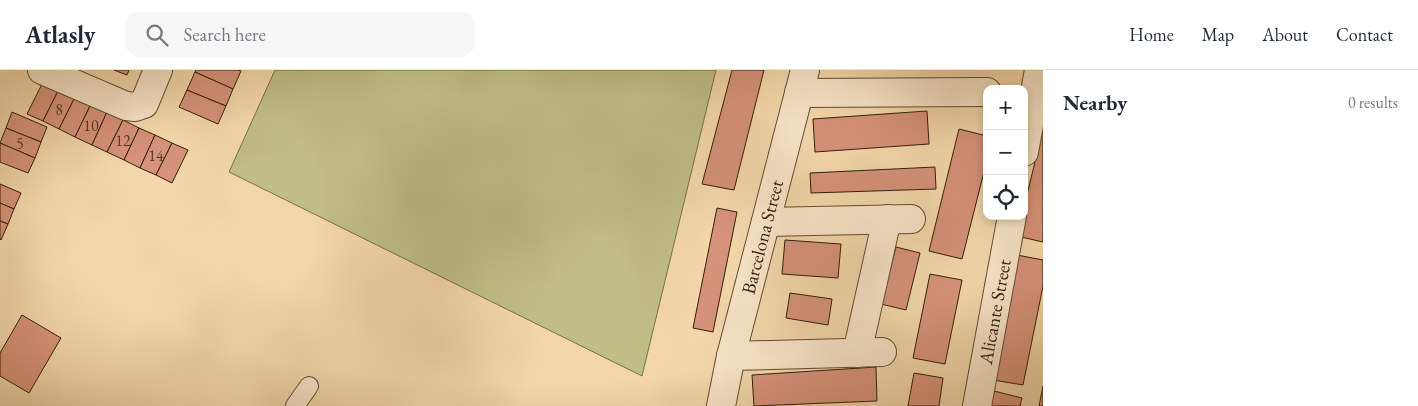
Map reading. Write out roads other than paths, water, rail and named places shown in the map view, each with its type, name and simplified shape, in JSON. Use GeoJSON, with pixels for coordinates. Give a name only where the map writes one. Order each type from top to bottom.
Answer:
{"type":"FeatureCollection","features":[{"type":"Feature","properties":{"kind":"street"},"geometry":{"type":"LineString","coordinates":[[42,70],[126,106],[135,107],[144,104],[158,70]]}},
{"type":"Feature","properties":{"kind":"street"},"geometry":{"type":"LineString","coordinates":[[802,82],[983,92]]}},
{"type":"Feature","properties":{"kind":"street","name":"Barcelona Street"},"geometry":{"type":"LineString","coordinates":[[721,406],[731,356],[802,82]]}},
{"type":"Feature","properties":{"kind":"street"},"geometry":{"type":"LineString","coordinates":[[1027,130],[1033,84]]}},
{"type":"Feature","properties":{"kind":"street"},"geometry":{"type":"LineString","coordinates":[[731,356],[869,352],[899,219],[766,222]]}},
{"type":"Feature","properties":{"kind":"street","name":"Alicante Street"},"geometry":{"type":"LineString","coordinates":[[977,406],[1011,220]]}},
{"type":"Feature","properties":{"kind":"lane"},"geometry":{"type":"LineString","coordinates":[[295,406],[309,386]]}}]}
